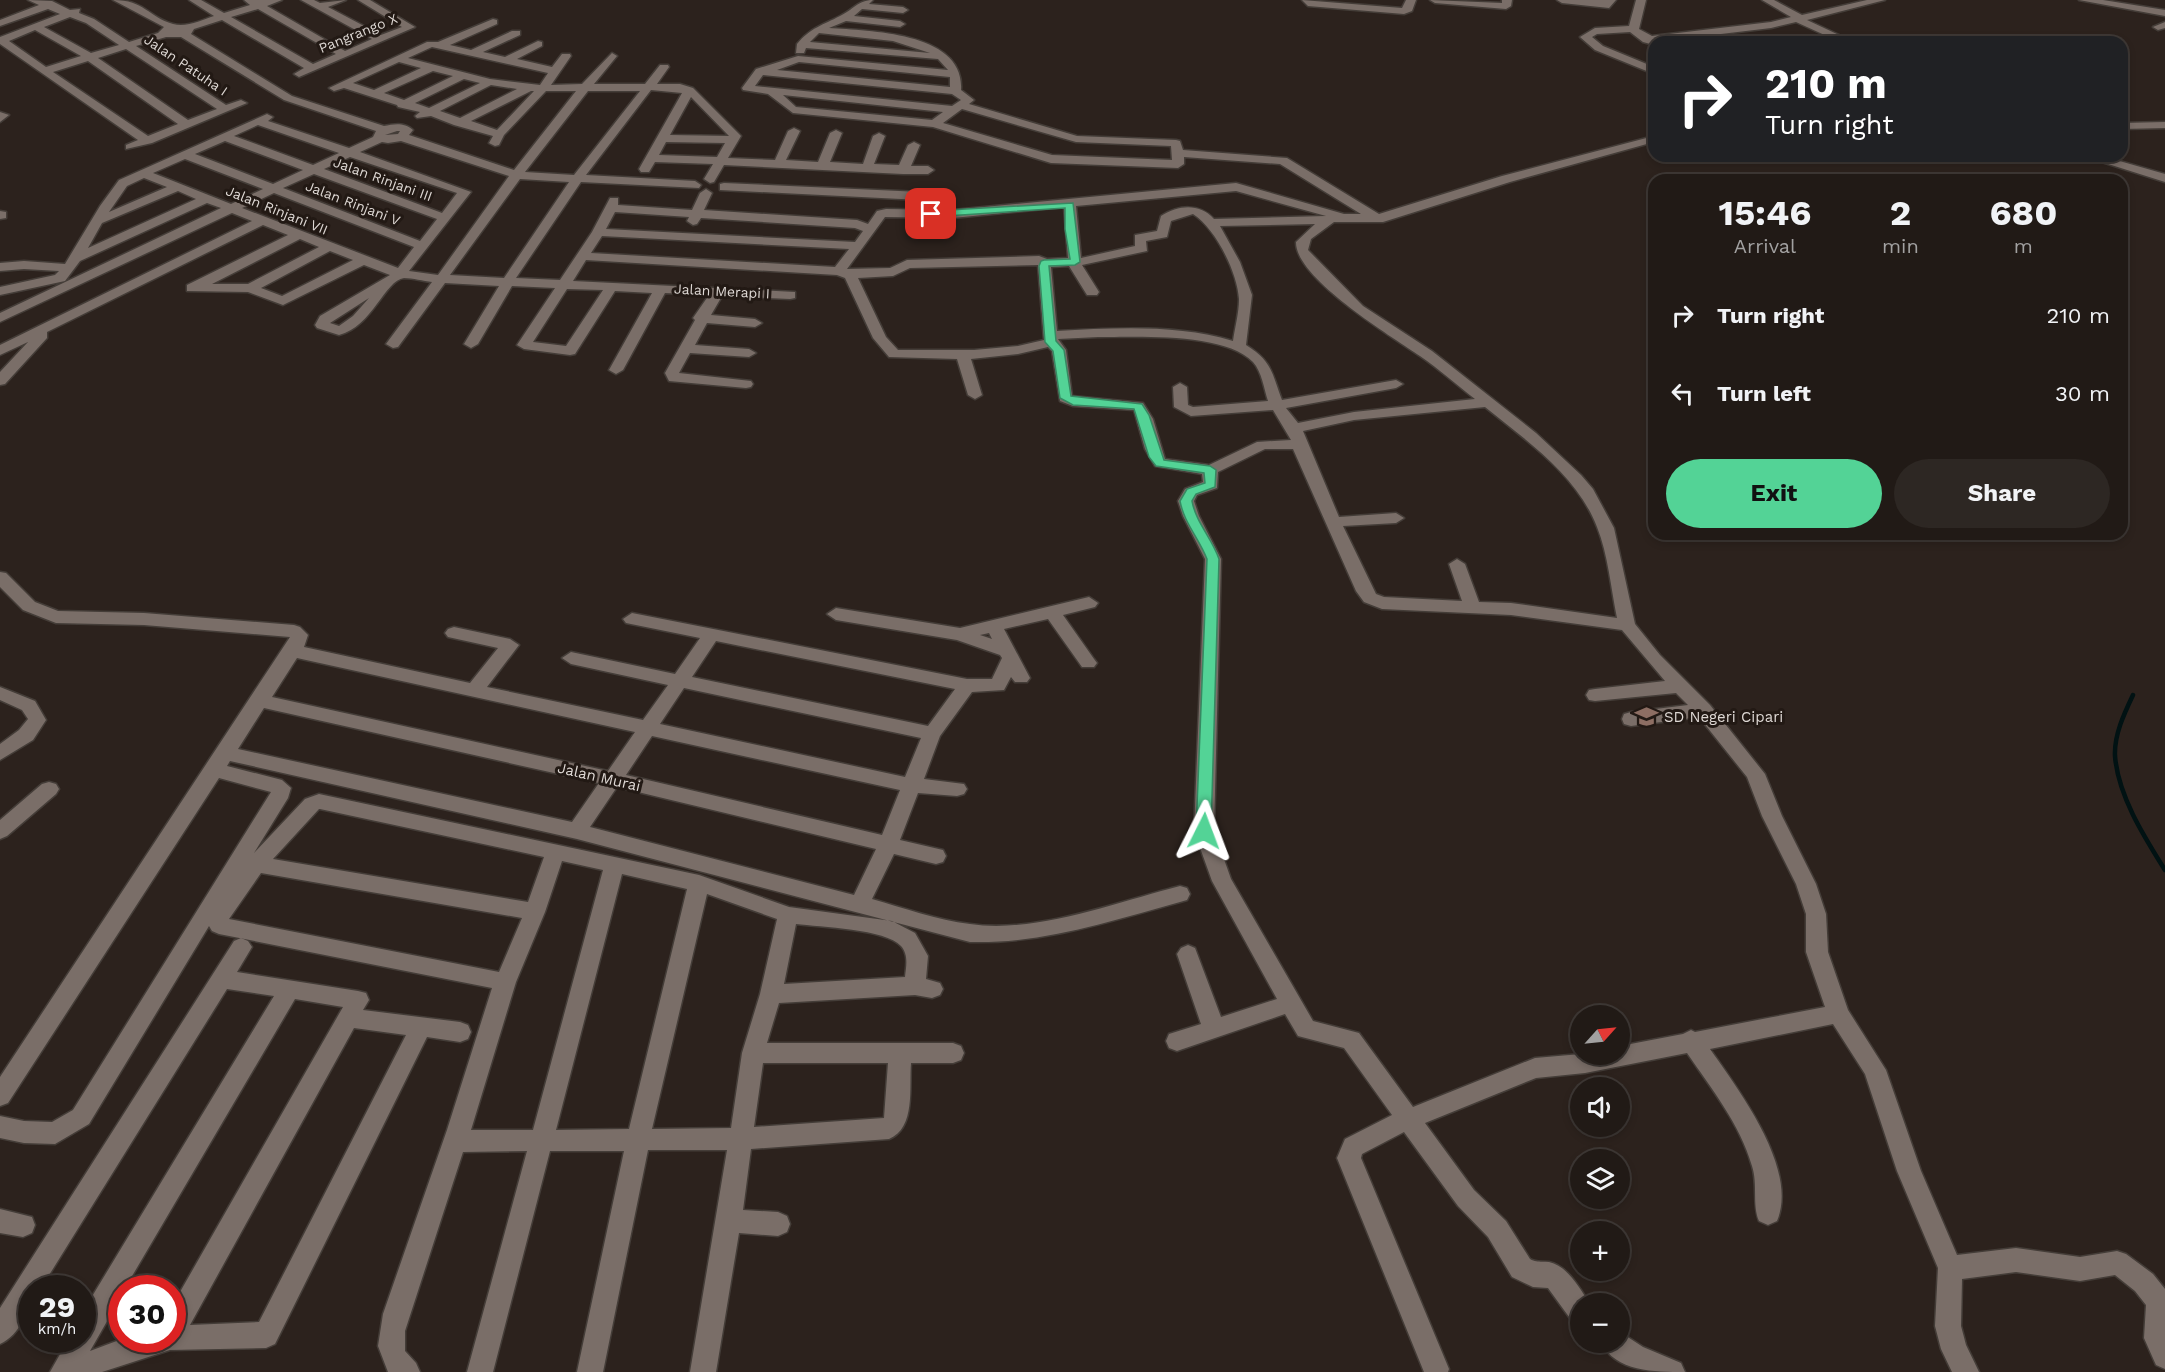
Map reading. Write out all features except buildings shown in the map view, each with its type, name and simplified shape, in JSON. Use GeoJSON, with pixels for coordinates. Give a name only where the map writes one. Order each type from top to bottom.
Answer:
{"type":"FeatureCollection","features":[{"type":"Feature","properties":{"kind":"street","name":"Jalan Patuha I"},"geometry":{"type":"LineString","coordinates":[[33,0],[73,12],[90,21],[131,45],[225,109]]}},
{"type":"Feature","properties":{"kind":"street"},"geometry":{"type":"LineString","coordinates":[[3,19],[68,0]]}},
{"type":"Feature","properties":{"kind":"street"},"geometry":{"type":"LineString","coordinates":[[118,0],[134,5],[168,31]]}},
{"type":"Feature","properties":{"kind":"street"},"geometry":{"type":"LineString","coordinates":[[194,0],[312,69]]}},
{"type":"Feature","properties":{"kind":"street"},"geometry":{"type":"LineString","coordinates":[[45,70],[131,45],[168,31],[186,30],[254,3],[277,0]]}},
{"type":"Feature","properties":{"kind":"street"},"geometry":{"type":"LineString","coordinates":[[306,0],[380,39]]}},
{"type":"Feature","properties":{"kind":"street"},"geometry":{"type":"LineString","coordinates":[[319,7],[341,0]]}},
{"type":"Feature","properties":{"kind":"street","name":"Pangrango X"},"geometry":{"type":"LineString","coordinates":[[299,74],[411,26],[363,0]]}},
{"type":"Feature","properties":{"kind":"street"},"geometry":{"type":"LineString","coordinates":[[1307,0],[1308,3],[1404,11],[1408,9],[1411,0]]}},
{"type":"Feature","properties":{"kind":"street"},"geometry":{"type":"LineString","coordinates":[[1435,0],[1506,6],[1507,0]]}},
{"type":"Feature","properties":{"kind":"street"},"geometry":{"type":"LineString","coordinates":[[1562,0],[1609,5],[1611,0]]}},
{"type":"Feature","properties":{"kind":"street"},"geometry":{"type":"LineString","coordinates":[[1632,29],[1641,0]]}},
{"type":"Feature","properties":{"kind":"street"},"geometry":{"type":"LineString","coordinates":[[1767,0],[1837,36]]}},
{"type":"Feature","properties":{"kind":"street"},"geometry":{"type":"LineString","coordinates":[[1690,36],[1752,28],[1880,0]]}},
{"type":"Feature","properties":{"kind":"street"},"geometry":{"type":"LineString","coordinates":[[2085,0],[2165,14]]}},
{"type":"Feature","properties":{"kind":"street"},"geometry":{"type":"LineString","coordinates":[[254,3],[343,54]]}},
{"type":"Feature","properties":{"kind":"street"},"geometry":{"type":"LineString","coordinates":[[798,59],[802,44],[816,30],[845,18],[864,3],[903,10]]}},
{"type":"Feature","properties":{"kind":"street"},"geometry":{"type":"LineString","coordinates":[[73,12],[2,40],[148,141]]}},
{"type":"Feature","properties":{"kind":"street"},"geometry":{"type":"LineString","coordinates":[[845,18],[900,24]]}},
{"type":"Feature","properties":{"kind":"street"},"geometry":{"type":"LineString","coordinates":[[493,22],[399,59],[339,86],[458,123],[497,139],[567,57],[540,68]]}},
{"type":"Feature","properties":{"kind":"street"},"geometry":{"type":"LineString","coordinates":[[34,27],[59,38],[90,57],[187,125]]}},
{"type":"Feature","properties":{"kind":"street"},"geometry":{"type":"LineString","coordinates":[[1648,39],[1632,29],[1596,31],[1585,37],[1599,48],[1648,68]]}},
{"type":"Feature","properties":{"kind":"street"},"geometry":{"type":"LineString","coordinates":[[186,30],[288,98],[382,134],[388,140],[426,113],[490,82]]}},
{"type":"Feature","properties":{"kind":"street"},"geometry":{"type":"LineString","coordinates":[[816,30],[911,40],[945,58],[956,75],[955,91]]}},
{"type":"Feature","properties":{"kind":"street"},"geometry":{"type":"LineString","coordinates":[[472,53],[516,33]]}},
{"type":"Feature","properties":{"kind":"street"},"geometry":{"type":"LineString","coordinates":[[506,61],[538,44]]}},
{"type":"Feature","properties":{"kind":"street"},"geometry":{"type":"LineString","coordinates":[[802,44],[945,58]]}},
{"type":"Feature","properties":{"kind":"street"},"geometry":{"type":"LineString","coordinates":[[436,45],[555,71]]}},
{"type":"Feature","properties":{"kind":"street"},"geometry":{"type":"LineString","coordinates":[[393,344],[517,175],[584,88],[612,56]]}},
{"type":"Feature","properties":{"kind":"street"},"geometry":{"type":"LineString","coordinates":[[399,59],[490,82],[529,88],[651,85],[689,90],[709,108],[734,138]]}},
{"type":"Feature","properties":{"kind":"street"},"geometry":{"type":"LineString","coordinates":[[771,90],[793,110],[934,124],[1051,159],[1178,164],[1176,143],[1076,139],[956,108],[771,90],[747,88],[760,71],[798,59],[956,75]]}},
{"type":"Feature","properties":{"kind":"street"},"geometry":{"type":"LineString","coordinates":[[372,95],[432,67]]}},
{"type":"Feature","properties":{"kind":"street"},"geometry":{"type":"LineString","coordinates":[[471,344],[508,281],[576,180],[664,67]]}},
{"type":"Feature","properties":{"kind":"street"},"geometry":{"type":"LineString","coordinates":[[760,71],[955,91],[968,100],[934,124]]}},
{"type":"Feature","properties":{"kind":"street"},"geometry":{"type":"LineString","coordinates":[[402,105],[465,74]]}},
{"type":"Feature","properties":{"kind":"street"},"geometry":{"type":"LineString","coordinates":[[458,123],[529,88]]}},
{"type":"Feature","properties":{"kind":"street"},"geometry":{"type":"LineString","coordinates":[[689,90],[648,164],[722,161],[928,170]]}},
{"type":"Feature","properties":{"kind":"street"},"geometry":{"type":"LineString","coordinates":[[130,147],[241,103]]}},
{"type":"Feature","properties":{"kind":"street"},"geometry":{"type":"LineString","coordinates":[[663,138],[734,138],[748,132],[722,106],[709,108]]}},
{"type":"Feature","properties":{"kind":"street"},"geometry":{"type":"LineString","coordinates":[[69,272],[111,196],[123,183],[275,114]]}},
{"type":"Feature","properties":{"kind":"street"},"geometry":{"type":"LineString","coordinates":[[257,121],[465,192],[400,274],[382,287]]}},
{"type":"Feature","properties":{"kind":"street"},"geometry":{"type":"LineString","coordinates":[[2128,126],[2165,125]]}},
{"type":"Feature","properties":{"kind":"street"},"geometry":{"type":"LineString","coordinates":[[670,127],[689,139]]}},
{"type":"Feature","properties":{"kind":"street"},"geometry":{"type":"LineString","coordinates":[[777,165],[794,131]]}},
{"type":"Feature","properties":{"kind":"street"},"geometry":{"type":"LineString","coordinates":[[402,132],[517,175],[701,189],[724,187],[921,196]]}},
{"type":"Feature","properties":{"kind":"street"},"geometry":{"type":"LineString","coordinates":[[822,166],[836,133]]}},
{"type":"Feature","properties":{"kind":"street"},"geometry":{"type":"LineString","coordinates":[[0,291],[69,272],[232,208],[382,134]]}},
{"type":"Feature","properties":{"kind":"street"},"geometry":{"type":"LineString","coordinates":[[867,168],[879,136]]}},
{"type":"Feature","properties":{"kind":"street","name":"Jalan Rinjani III"},"geometry":{"type":"LineString","coordinates":[[225,137],[445,218]]}},
{"type":"Feature","properties":{"kind":"street"},"geometry":{"type":"LineString","coordinates":[[616,370],[668,261],[698,212],[701,189],[722,161],[734,138]]}},
{"type":"Feature","properties":{"kind":"street"},"geometry":{"type":"LineString","coordinates":[[1209,224],[1332,218],[1377,219],[1506,179],[1648,141]]}},
{"type":"Feature","properties":{"kind":"street"},"geometry":{"type":"LineString","coordinates":[[903,170],[916,149]]}},
{"type":"Feature","properties":{"kind":"street"},"geometry":{"type":"LineString","coordinates":[[1178,153],[1283,160],[1377,219]]}},
{"type":"Feature","properties":{"kind":"street","name":"Jalan Rinjani V"},"geometry":{"type":"LineString","coordinates":[[186,155],[422,246]]}},
{"type":"Feature","properties":{"kind":"street"},"geometry":{"type":"LineString","coordinates":[[2110,162],[2165,178]]}},
{"type":"Feature","properties":{"kind":"street","name":"Jalan Rinjani VII"},"geometry":{"type":"LineString","coordinates":[[144,174],[400,274],[442,279],[508,281]]}},
{"type":"Feature","properties":{"kind":"street"},"geometry":{"type":"LineString","coordinates":[[710,179],[721,180],[724,187]]}},
{"type":"Feature","properties":{"kind":"street"},"geometry":{"type":"LineString","coordinates":[[99,220],[178,187]]}},
{"type":"Feature","properties":{"kind":"street"},"geometry":{"type":"LineString","coordinates":[[844,273],[858,246],[881,214],[886,213],[953,214],[1070,205],[1236,187],[1332,218]]}},
{"type":"Feature","properties":{"kind":"street"},"geometry":{"type":"LineString","coordinates":[[0,318],[69,272],[208,198]]}},
{"type":"Feature","properties":{"kind":"street"},"geometry":{"type":"LineString","coordinates":[[612,286],[570,351],[524,345],[583,256],[613,205],[857,224],[871,229]]}},
{"type":"Feature","properties":{"kind":"street"},"geometry":{"type":"LineString","coordinates":[[1070,205],[1070,229],[1076,270],[1092,292]]}},
{"type":"Feature","properties":{"kind":"street"},"geometry":{"type":"LineString","coordinates":[[583,256],[844,273],[893,272],[907,264],[1029,259],[1044,263],[1075,262],[1097,260],[1142,248],[1139,238],[1163,234],[1165,219],[1173,214],[1196,211],[1229,251],[1243,284],[1245,298],[1239,346]]}},
{"type":"Feature","properties":{"kind":"street"},"geometry":{"type":"LineString","coordinates":[[1332,218],[1302,242],[1302,250],[1308,260],[1358,309],[1427,354],[1557,458],[1585,489],[1606,528],[1627,625],[1654,659],[1704,710],[1755,774],[1772,816],[1806,884],[1816,914],[1816,952],[1838,1014],[1875,1070],[1909,1171],[1950,1268],[1948,1326],[1954,1349],[1966,1372]]}},
{"type":"Feature","properties":{"kind":"street"},"geometry":{"type":"LineString","coordinates":[[0,351],[100,299],[261,221]]}},
{"type":"Feature","properties":{"kind":"street"},"geometry":{"type":"LineString","coordinates":[[598,232],[858,246]]}},
{"type":"Feature","properties":{"kind":"street"},"geometry":{"type":"LineString","coordinates":[[298,235],[191,289],[250,288],[283,301],[363,260]]}},
{"type":"Feature","properties":{"kind":"street"},"geometry":{"type":"LineString","coordinates":[[250,288],[328,247]]}},
{"type":"Feature","properties":{"kind":"street"},"geometry":{"type":"LineString","coordinates":[[1044,263],[1051,339],[1059,350],[1065,398],[1069,401],[1138,406],[1143,415],[1155,457],[1160,463],[1210,470],[1227,464],[1262,445],[1354,416],[1488,402]]}},
{"type":"Feature","properties":{"kind":"street"},"geometry":{"type":"LineString","coordinates":[[0,267],[24,264],[69,272],[100,299]]}},
{"type":"Feature","properties":{"kind":"street"},"geometry":{"type":"LineString","coordinates":[[844,273],[880,338],[894,354],[963,354],[1013,350],[1051,339],[1137,333],[1222,341],[1239,346],[1255,356],[1262,364],[1277,405],[1296,436],[1364,591],[1370,598],[1382,603],[1574,616],[1627,625]]}},
{"type":"Feature","properties":{"kind":"street","name":"Jalan Merapi I"},"geometry":{"type":"LineString","coordinates":[[508,281],[790,295]]}},
{"type":"Feature","properties":{"kind":"street"},"geometry":{"type":"LineString","coordinates":[[718,291],[700,318],[672,373],[674,378],[746,384]]}},
{"type":"Feature","properties":{"kind":"street"},"geometry":{"type":"LineString","coordinates":[[700,318],[755,323]]}},
{"type":"Feature","properties":{"kind":"street"},"geometry":{"type":"LineString","coordinates":[[0,381],[50,327]]}},
{"type":"Feature","properties":{"kind":"street"},"geometry":{"type":"LineString","coordinates":[[684,348],[749,353]]}},
{"type":"Feature","properties":{"kind":"street"},"geometry":{"type":"LineString","coordinates":[[963,354],[975,396]]}},
{"type":"Feature","properties":{"kind":"street"},"geometry":{"type":"LineString","coordinates":[[1180,387],[1180,407],[1185,411],[1277,405],[1396,384]]}},
{"type":"Feature","properties":{"kind":"street"},"geometry":{"type":"LineString","coordinates":[[1210,470],[1211,485],[1191,492],[1186,501],[1189,517],[1207,542],[1213,559],[1204,831],[1209,856],[1269,961],[1289,1004],[1306,1029],[1352,1040],[1466,1198],[1497,1229],[1521,1268],[1533,1275],[1548,1274],[1557,1279],[1570,1297]]}},
{"type":"Feature","properties":{"kind":"street"},"geometry":{"type":"LineString","coordinates":[[1333,522],[1396,518]]}},
{"type":"Feature","properties":{"kind":"street"},"geometry":{"type":"LineString","coordinates":[[1457,564],[1473,608]]}},
{"type":"Feature","properties":{"kind":"street"},"geometry":{"type":"LineString","coordinates":[[0,577],[29,606],[45,615],[294,631],[299,635],[293,651],[0,1096]]}},
{"type":"Feature","properties":{"kind":"street"},"geometry":{"type":"LineString","coordinates":[[960,634],[1089,603]]}},
{"type":"Feature","properties":{"kind":"street"},"geometry":{"type":"LineString","coordinates":[[1051,611],[1088,663]]}},
{"type":"Feature","properties":{"kind":"street"},"geometry":{"type":"LineString","coordinates":[[836,614],[960,634],[1007,653]]}},
{"type":"Feature","properties":{"kind":"street"},"geometry":{"type":"LineString","coordinates":[[632,619],[967,685],[998,686],[1007,653]]}},
{"type":"Feature","properties":{"kind":"street"},"geometry":{"type":"LineString","coordinates":[[994,626],[1021,678]]}},
{"type":"Feature","properties":{"kind":"street"},"geometry":{"type":"LineString","coordinates":[[454,633],[510,645],[474,690]]}},
{"type":"Feature","properties":{"kind":"street"},"geometry":{"type":"LineString","coordinates":[[577,831],[650,728],[712,634]]}},
{"type":"Feature","properties":{"kind":"street"},"geometry":{"type":"LineString","coordinates":[[293,651],[910,785],[957,789]]}},
{"type":"Feature","properties":{"kind":"street"},"geometry":{"type":"LineString","coordinates":[[571,658],[679,683],[932,734]]}},
{"type":"Feature","properties":{"kind":"street"},"geometry":{"type":"LineString","coordinates":[[860,904],[887,847],[932,734],[967,685]]}},
{"type":"Feature","properties":{"kind":"street"},"geometry":{"type":"LineString","coordinates":[[1595,695],[1681,686]]}},
{"type":"Feature","properties":{"kind":"street"},"geometry":{"type":"LineString","coordinates":[[0,693],[27,705],[36,713],[37,720],[26,735],[0,753]]}},
{"type":"Feature","properties":{"kind":"street","name":"Jalan Murai"},"geometry":{"type":"LineString","coordinates":[[260,701],[613,779],[887,847],[936,856]]}},
{"type":"Feature","properties":{"kind":"street"},"geometry":{"type":"LineString","coordinates":[[1631,719],[1704,710]]}},
{"type":"Feature","properties":{"kind":"street"},"geometry":{"type":"LineString","coordinates":[[218,762],[577,831],[946,927],[994,935],[1022,933],[1180,894]]}},
{"type":"Feature","properties":{"kind":"street"},"geometry":{"type":"LineString","coordinates":[[0,1127],[24,1132],[56,1133],[81,1117],[151,1000],[281,793],[281,788],[275,785],[218,762]]}},
{"type":"Feature","properties":{"kind":"street"},"geometry":{"type":"LineString","coordinates":[[0,831],[49,789]]}},
{"type":"Feature","properties":{"kind":"street"},"geometry":{"type":"LineString","coordinates":[[505,982],[216,924],[256,864],[312,804],[319,801],[615,863],[699,883],[788,915],[877,926],[892,930],[908,939],[917,956],[923,988],[771,994]]}},
{"type":"Feature","properties":{"kind":"street"},"geometry":{"type":"LineString","coordinates":[[407,1372],[396,1364],[389,1343],[396,1314],[455,1141],[505,982],[535,912],[556,852]]}},
{"type":"Feature","properties":{"kind":"street"},"geometry":{"type":"LineString","coordinates":[[480,1372],[615,863]]}},
{"type":"Feature","properties":{"kind":"street"},"geometry":{"type":"LineString","coordinates":[[256,864],[535,912]]}},
{"type":"Feature","properties":{"kind":"street"},"geometry":{"type":"LineString","coordinates":[[590,1372],[638,1141],[699,883]]}},
{"type":"Feature","properties":{"kind":"street"},"geometry":{"type":"LineString","coordinates":[[703,1372],[729,1221],[739,1138],[753,1053],[771,994],[788,915]]}},
{"type":"Feature","properties":{"kind":"street"},"geometry":{"type":"LineString","coordinates":[[0,1331],[241,947]]}},
{"type":"Feature","properties":{"kind":"street"},"geometry":{"type":"LineString","coordinates":[[1188,954],[1214,1030]]}},
{"type":"Feature","properties":{"kind":"street"},"geometry":{"type":"LineString","coordinates":[[186,1307],[358,1000],[223,979]]}},
{"type":"Feature","properties":{"kind":"street"},"geometry":{"type":"LineString","coordinates":[[96,1315],[290,989]]}},
{"type":"Feature","properties":{"kind":"street"},"geometry":{"type":"LineString","coordinates":[[1178,1041],[1289,1004]]}},
{"type":"Feature","properties":{"kind":"street"},"geometry":{"type":"LineString","coordinates":[[1436,1369],[1349,1158],[1353,1147],[1382,1130],[1535,1068],[1585,1063],[1691,1040],[1838,1014]]}},
{"type":"Feature","properties":{"kind":"street"},"geometry":{"type":"LineString","coordinates":[[348,1017],[460,1032]]}},
{"type":"Feature","properties":{"kind":"street"},"geometry":{"type":"LineString","coordinates":[[186,1338],[266,1335],[421,1027]]}},
{"type":"Feature","properties":{"kind":"street"},"geometry":{"type":"LineString","coordinates":[[1691,1040],[1754,1138],[1771,1195],[1768,1214]]}},
{"type":"Feature","properties":{"kind":"street"},"geometry":{"type":"LineString","coordinates":[[753,1053],[900,1055],[953,1053]]}},
{"type":"Feature","properties":{"kind":"street"},"geometry":{"type":"LineString","coordinates":[[455,1141],[638,1141],[739,1138],[893,1126],[900,1055]]}},
{"type":"Feature","properties":{"kind":"street"},"geometry":{"type":"LineString","coordinates":[[729,1221],[778,1224]]}},
{"type":"Feature","properties":{"kind":"street"},"geometry":{"type":"LineString","coordinates":[[1950,1268],[2016,1260],[2080,1269],[2117,1263],[2133,1273],[2156,1297],[2160,1312],[2155,1328],[2157,1343],[2165,1356]]}},
{"type":"Feature","properties":{"kind":"street"},"geometry":{"type":"LineString","coordinates":[[63,1372],[74,1353]]}},
{"type":"Feature","properties":{"kind":"street"},"geometry":{"type":"LineString","coordinates":[[68,1372],[118,1353]]}},
{"type":"Feature","properties":{"kind":"street"},"geometry":{"type":"LineString","coordinates":[[1629,1353],[1672,1372]]}},
{"type":"Feature","properties":{"kind":"waterway"},"geometry":{"type":"LineString","coordinates":[[2133,695],[2116,740],[2117,771],[2134,816],[2165,870]]}},
{"type":"Feature","properties":{"kind":"place","name":"SD Negeri Cipari"},"geometry":{"type":"Point","coordinates":[1646,717]}},
{"type":"Feature","properties":{"kind":"route"},"geometry":{"type":"LineString","coordinates":[[931,214],[1070,205],[1070,229],[1075,262],[1044,263],[1051,342],[1059,350],[1065,398],[1073,402],[1138,406],[1142,410],[1155,457],[1160,463],[1210,470],[1211,485],[1191,492],[1186,501],[1189,517],[1207,542],[1213,559],[1204,831]]}}]}
